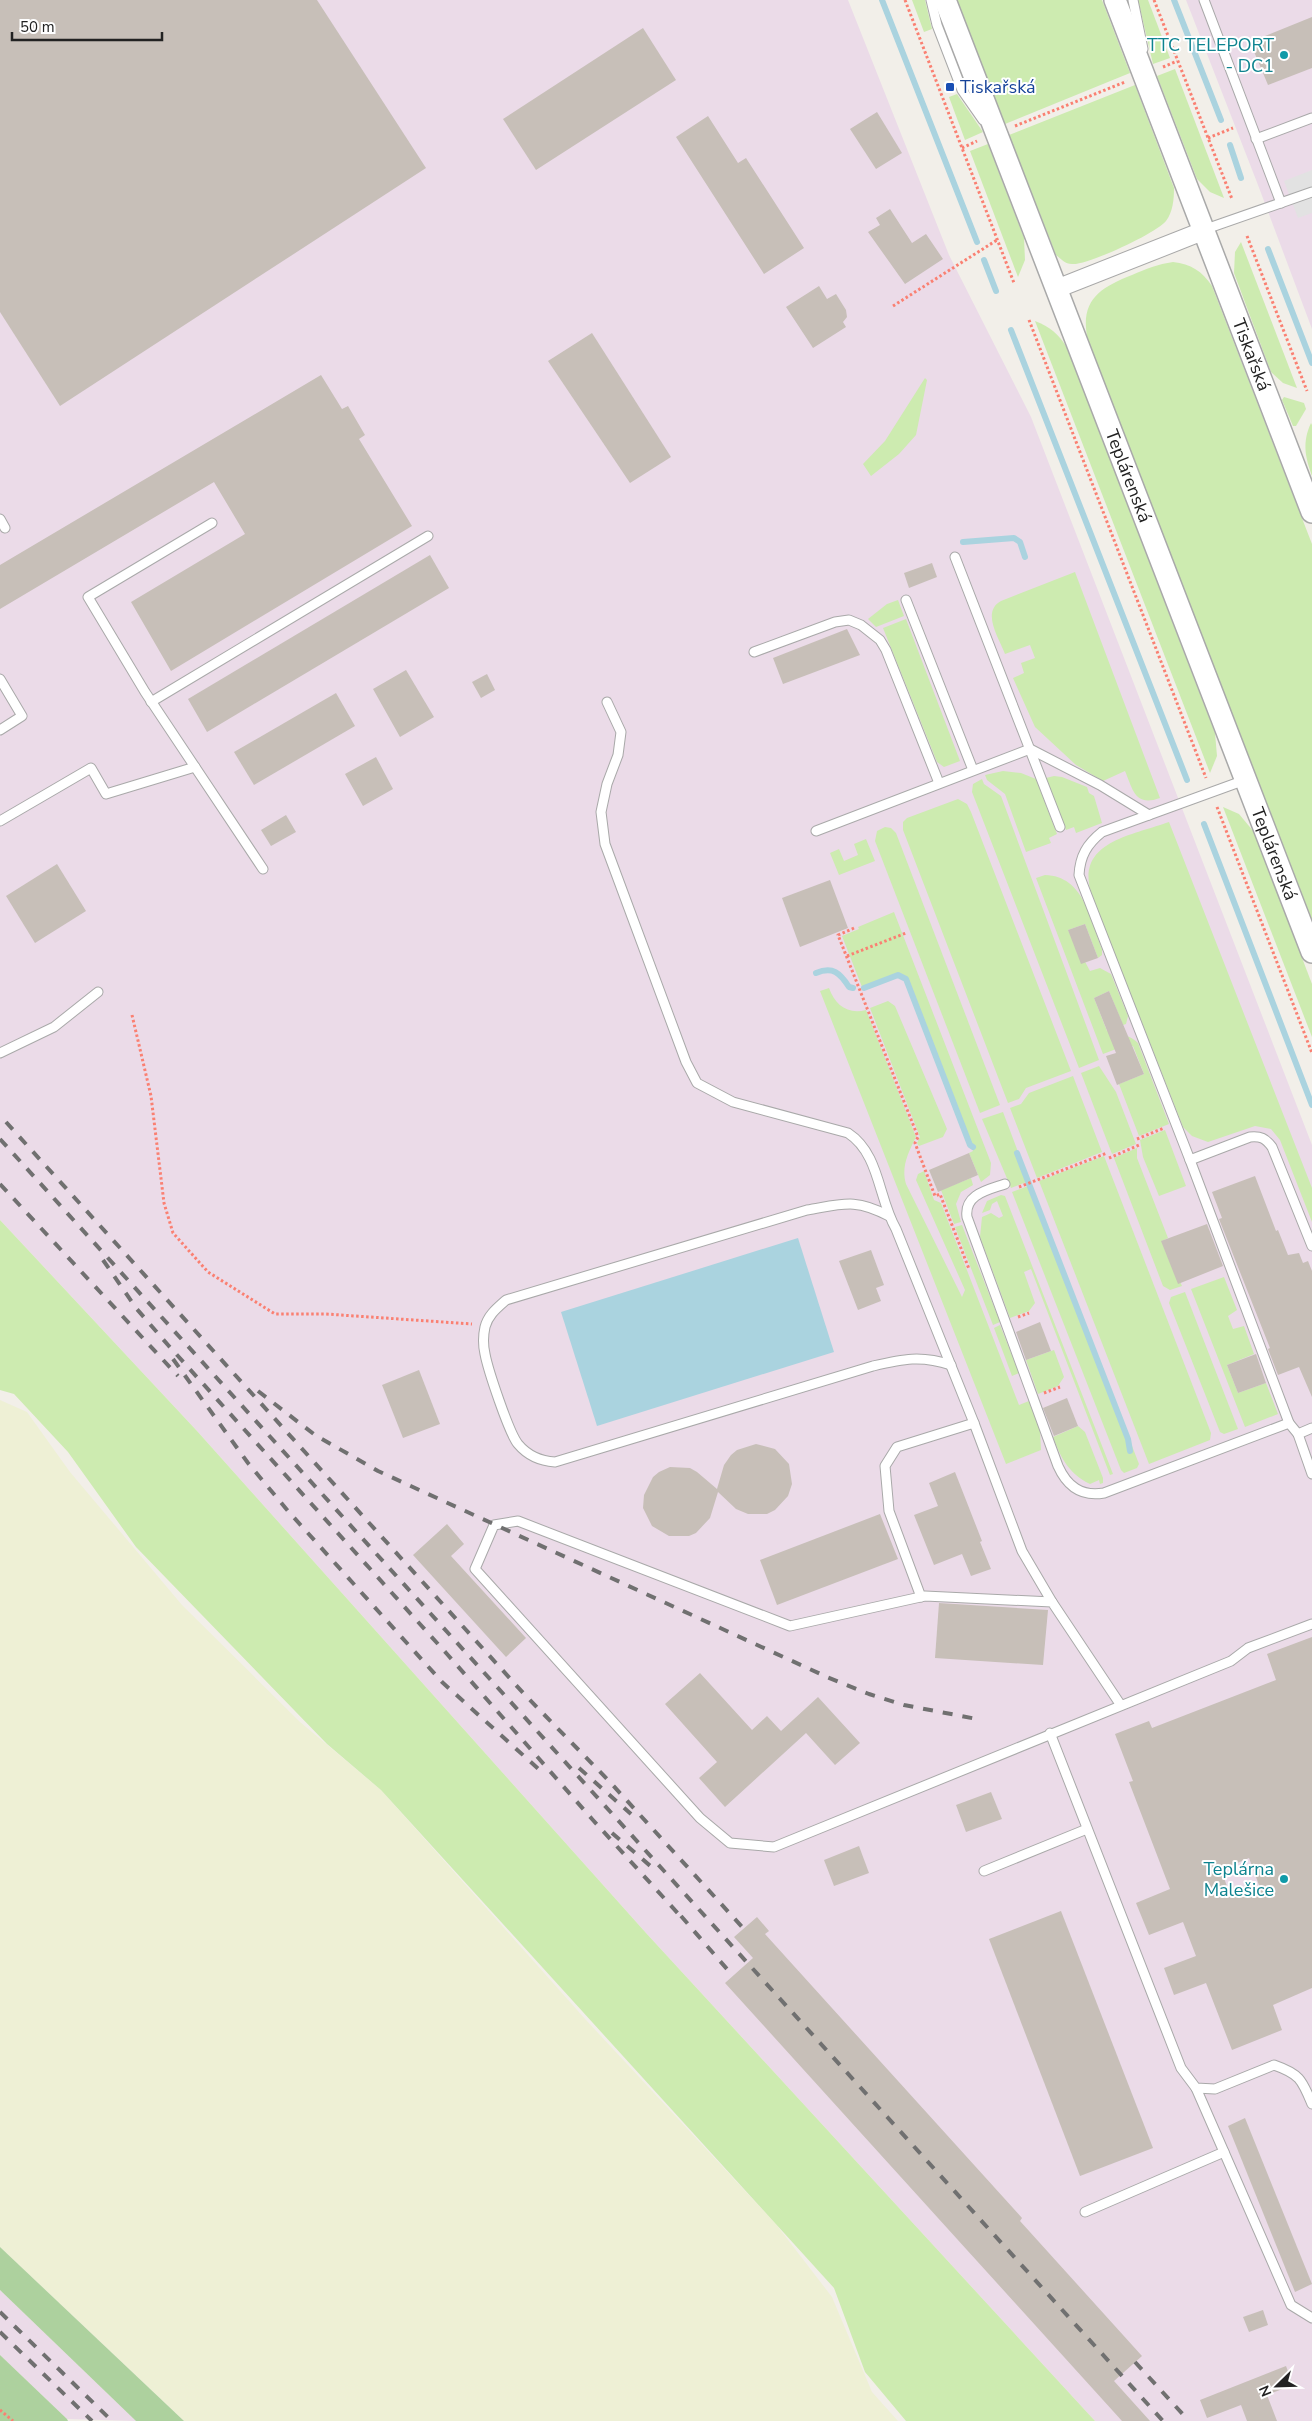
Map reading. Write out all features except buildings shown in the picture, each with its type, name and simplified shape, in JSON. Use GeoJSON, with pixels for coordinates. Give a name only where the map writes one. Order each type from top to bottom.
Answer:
{"type":"FeatureCollection","features":[{"type":"Feature","properties":{"kind":"street","name":"Teplárenská"},"geometry":{"type":"LineString","coordinates":[[945,0],[1312,952]]}},
{"type":"Feature","properties":{"kind":"street","name":"Tiskařská"},"geometry":{"type":"LineString","coordinates":[[1115,0],[1312,512]]}},
{"type":"Feature","properties":{"kind":"street"},"geometry":{"type":"LineString","coordinates":[[1056,288],[1203,230]]}},
{"type":"Feature","properties":{"kind":"lane"},"geometry":{"type":"LineString","coordinates":[[932,0],[937,25],[962,90],[998,138]]}},
{"type":"Feature","properties":{"kind":"lane"},"geometry":{"type":"LineString","coordinates":[[1133,0],[1155,103]]}},
{"type":"Feature","properties":{"kind":"lane"},"geometry":{"type":"LineString","coordinates":[[1204,0],[1280,204]]}},
{"type":"Feature","properties":{"kind":"lane"},"geometry":{"type":"LineString","coordinates":[[1256,139],[1312,118]]}},
{"type":"Feature","properties":{"kind":"lane"},"geometry":{"type":"LineString","coordinates":[[1203,230],[1312,192]]}},
{"type":"Feature","properties":{"kind":"lane"},"geometry":{"type":"LineString","coordinates":[[0,520],[5,528]]}},
{"type":"Feature","properties":{"kind":"lane"},"geometry":{"type":"LineString","coordinates":[[212,523],[88,597],[151,702],[263,869]]}},
{"type":"Feature","properties":{"kind":"lane"},"geometry":{"type":"LineString","coordinates":[[151,702],[428,536]]}},
{"type":"Feature","properties":{"kind":"lane"},"geometry":{"type":"LineString","coordinates":[[955,557],[1060,827]]}},
{"type":"Feature","properties":{"kind":"lane"},"geometry":{"type":"LineString","coordinates":[[906,600],[973,770]]}},
{"type":"Feature","properties":{"kind":"lane"},"geometry":{"type":"LineString","coordinates":[[754,652],[835,622],[849,620],[870,631],[886,650],[939,783]]}},
{"type":"Feature","properties":{"kind":"lane"},"geometry":{"type":"LineString","coordinates":[[0,679],[22,716],[0,730]]}},
{"type":"Feature","properties":{"kind":"lane"},"geometry":{"type":"LineString","coordinates":[[607,702],[621,732],[618,755],[607,784],[601,812],[605,844],[686,1062],[697,1083],[732,1102],[848,1134],[860,1141],[872,1163],[889,1216],[951,1365],[1022,1550],[1052,1602],[1120,1704]]}},
{"type":"Feature","properties":{"kind":"lane"},"geometry":{"type":"LineString","coordinates":[[816,831],[1030,749],[1100,785],[1149,815]]}},
{"type":"Feature","properties":{"kind":"lane"},"geometry":{"type":"LineString","coordinates":[[0,821],[91,768],[106,794],[195,767]]}},
{"type":"Feature","properties":{"kind":"lane"},"geometry":{"type":"LineString","coordinates":[[1245,780],[1109,829],[1095,838],[1083,854],[1079,875],[1289,1422],[1298,1434],[1312,1474]]}},
{"type":"Feature","properties":{"kind":"lane"},"geometry":{"type":"LineString","coordinates":[[0,1054],[54,1027],[98,992]]}},
{"type":"Feature","properties":{"kind":"lane"},"geometry":{"type":"LineString","coordinates":[[1190,1160],[1250,1137],[1259,1136],[1267,1140],[1272,1146],[1312,1246]]}},
{"type":"Feature","properties":{"kind":"lane"},"geometry":{"type":"LineString","coordinates":[[1005,1184],[972,1198],[968,1203],[967,1217],[1032,1397],[1063,1477],[1070,1486],[1082,1493],[1092,1495],[1104,1493],[1289,1422]]}},
{"type":"Feature","properties":{"kind":"lane"},"geometry":{"type":"LineString","coordinates":[[889,1216],[870,1206],[848,1202],[807,1210],[506,1300],[493,1311],[486,1325],[483,1338],[485,1355],[510,1431],[517,1444],[528,1454],[542,1461],[554,1462],[873,1366],[917,1358],[951,1365]]}},
{"type":"Feature","properties":{"kind":"lane"},"geometry":{"type":"LineString","coordinates":[[921,1597],[889,1511],[886,1466],[897,1447],[974,1423]]}},
{"type":"Feature","properties":{"kind":"lane"},"geometry":{"type":"LineString","coordinates":[[1298,1434],[1312,1428]]}},
{"type":"Feature","properties":{"kind":"lane"},"geometry":{"type":"LineString","coordinates":[[1052,1602],[921,1597],[790,1626],[518,1521],[494,1525],[475,1569],[700,1818],[730,1843],[774,1847],[1120,1704],[1231,1661],[1248,1648],[1312,1624]]}},
{"type":"Feature","properties":{"kind":"lane"},"geometry":{"type":"LineString","coordinates":[[1050,1733],[1181,2068],[1196,2088],[1291,2305],[1312,2318]]}},
{"type":"Feature","properties":{"kind":"lane"},"geometry":{"type":"LineString","coordinates":[[984,1871],[1087,1829]]}},
{"type":"Feature","properties":{"kind":"lane"},"geometry":{"type":"LineString","coordinates":[[1196,2088],[1215,2090],[1274,2065],[1292,2071],[1303,2081],[1312,2104]]}},
{"type":"Feature","properties":{"kind":"lane"},"geometry":{"type":"LineString","coordinates":[[1085,2212],[1224,2152]]}},
{"type":"Feature","properties":{"kind":"path"},"geometry":{"type":"LineString","coordinates":[[905,0],[1014,283]]}},
{"type":"Feature","properties":{"kind":"path"},"geometry":{"type":"LineString","coordinates":[[1154,0],[1232,199]]}},
{"type":"Feature","properties":{"kind":"path"},"geometry":{"type":"LineString","coordinates":[[1155,70],[1177,61]]}},
{"type":"Feature","properties":{"kind":"path"},"geometry":{"type":"LineString","coordinates":[[962,148],[998,138],[1132,79]]}},
{"type":"Feature","properties":{"kind":"path"},"geometry":{"type":"LineString","coordinates":[[1208,138],[1234,128]]}},
{"type":"Feature","properties":{"kind":"path"},"geometry":{"type":"LineString","coordinates":[[1247,236],[1307,391]]}},
{"type":"Feature","properties":{"kind":"path"},"geometry":{"type":"LineString","coordinates":[[893,306],[997,240]]}},
{"type":"Feature","properties":{"kind":"path"},"geometry":{"type":"LineString","coordinates":[[1028,320],[1206,778]]}},
{"type":"Feature","properties":{"kind":"path"},"geometry":{"type":"LineString","coordinates":[[1217,807],[1312,1053]]}},
{"type":"Feature","properties":{"kind":"path"},"geometry":{"type":"LineString","coordinates":[[854,928],[838,934],[918,1137],[915,1143],[935,1196],[940,1194],[970,1274]]}},
{"type":"Feature","properties":{"kind":"path"},"geometry":{"type":"LineString","coordinates":[[847,956],[906,933]]}},
{"type":"Feature","properties":{"kind":"path"},"geometry":{"type":"LineString","coordinates":[[132,1015],[151,1096],[164,1203],[173,1233],[208,1272],[275,1314],[326,1314],[486,1325]]}},
{"type":"Feature","properties":{"kind":"path"},"geometry":{"type":"LineString","coordinates":[[1137,1139],[1175,1124]]}},
{"type":"Feature","properties":{"kind":"path"},"geometry":{"type":"LineString","coordinates":[[1109,1158],[1139,1145]]}},
{"type":"Feature","properties":{"kind":"path"},"geometry":{"type":"LineString","coordinates":[[1015,1188],[1107,1153]]}},
{"type":"Feature","properties":{"kind":"path"},"geometry":{"type":"LineString","coordinates":[[1032,1397],[1060,1387]]}},
{"type":"Feature","properties":{"kind":"path"},"geometry":{"type":"LineString","coordinates":[[0,2410],[13,2421]]}},
{"type":"Feature","properties":{"kind":"shaded area"},"geometry":{"type":"Polygon","coordinates":[[[0,0],[848,0],[949,255],[1031,417],[1312,1145],[1312,2421],[1095,2421],[646,1933],[197,1431],[0,1220],[0,0]]]}},
{"type":"Feature","properties":{"kind":"shaded area"},"geometry":{"type":"Polygon","coordinates":[[[1186,0],[1312,0],[1312,329],[1258,185],[1186,0]]]}},
{"type":"Feature","properties":{"kind":"shaded area"},"geometry":{"type":"Polygon","coordinates":[[[1312,170],[1312,213],[1298,218],[1284,181],[1312,170]]]}},
{"type":"Feature","properties":{"kind":"shaded area"},"geometry":{"type":"Polygon","coordinates":[[[0,2290],[136,2421],[67,2419],[0,2355],[0,2290]]]}},
{"type":"Feature","properties":{"kind":"green space"},"geometry":{"type":"Polygon","coordinates":[[[912,0],[925,0],[932,29],[924,32],[912,0]]]}},
{"type":"Feature","properties":{"kind":"green space"},"geometry":{"type":"Polygon","coordinates":[[[957,0],[1102,0],[1130,73],[1005,124],[957,0]]]}},
{"type":"Feature","properties":{"kind":"green space"},"geometry":{"type":"Polygon","coordinates":[[[1138,0],[1148,0],[1170,58],[1153,64],[1138,0]]]}},
{"type":"Feature","properties":{"kind":"green space"},"geometry":{"type":"Polygon","coordinates":[[[1175,69],[1224,198],[1210,192],[1197,179],[1157,76],[1175,69]]]}},
{"type":"Feature","properties":{"kind":"green space"},"geometry":{"type":"Polygon","coordinates":[[[1135,85],[1174,188],[1172,210],[1166,221],[1160,226],[1121,248],[1091,260],[1072,264],[1067,263],[1056,255],[1009,135],[1135,85]]]}},
{"type":"Feature","properties":{"kind":"green space"},"geometry":{"type":"Polygon","coordinates":[[[957,94],[983,132],[965,140],[949,97],[957,94]]]}},
{"type":"Feature","properties":{"kind":"green space"},"geometry":{"type":"Polygon","coordinates":[[[988,144],[1024,238],[1025,260],[1018,277],[970,151],[988,144]]]}},
{"type":"Feature","properties":{"kind":"green space"},"geometry":{"type":"Polygon","coordinates":[[[1241,242],[1297,388],[1283,383],[1271,372],[1234,273],[1235,252],[1241,242]]]}},
{"type":"Feature","properties":{"kind":"green space"},"geometry":{"type":"Polygon","coordinates":[[[1173,262],[1185,264],[1196,269],[1212,286],[1312,544],[1312,920],[1088,341],[1086,316],[1089,306],[1101,291],[1120,280],[1142,271],[1157,265],[1173,262]]]}},
{"type":"Feature","properties":{"kind":"green space"},"geometry":{"type":"Polygon","coordinates":[[[1035,321],[1054,332],[1067,348],[1215,733],[1217,756],[1210,773],[1035,321]]]}},
{"type":"Feature","properties":{"kind":"green space"},"geometry":{"type":"Polygon","coordinates":[[[925,378],[927,380],[916,435],[899,454],[871,476],[863,464],[885,441],[925,378]]]}},
{"type":"Feature","properties":{"kind":"green space"},"geometry":{"type":"Polygon","coordinates":[[[1284,397],[1304,403],[1306,409],[1296,426],[1293,426],[1282,400],[1284,397]]]}},
{"type":"Feature","properties":{"kind":"green space"},"geometry":{"type":"Polygon","coordinates":[[[1311,423],[1312,476],[1305,450],[1306,437],[1311,423]]]}},
{"type":"Feature","properties":{"kind":"green space"},"geometry":{"type":"Polygon","coordinates":[[[1075,572],[1160,798],[1145,800],[1136,795],[1125,771],[1103,781],[1076,765],[1035,727],[1013,678],[1024,673],[1021,663],[1035,658],[1030,645],[1005,654],[993,626],[992,612],[1001,601],[1075,572]]]}},
{"type":"Feature","properties":{"kind":"green space"},"geometry":{"type":"Polygon","coordinates":[[[898,600],[904,616],[876,627],[868,619],[887,604],[898,600]]]}},
{"type":"Feature","properties":{"kind":"green space"},"geometry":{"type":"Polygon","coordinates":[[[906,619],[960,761],[944,767],[937,762],[883,628],[906,619]]]}},
{"type":"Feature","properties":{"kind":"green space"},"geometry":{"type":"Polygon","coordinates":[[[1003,771],[1021,773],[1036,779],[1057,834],[1049,838],[1051,843],[1026,852],[1005,794],[987,780],[985,775],[1003,771]]]}},
{"type":"Feature","properties":{"kind":"green space"},"geometry":{"type":"Polygon","coordinates":[[[1062,777],[1087,787],[1089,793],[1094,796],[1102,823],[1076,833],[1074,827],[1066,830],[1046,778],[1062,777]]]}},
{"type":"Feature","properties":{"kind":"green space"},"geometry":{"type":"Polygon","coordinates":[[[982,779],[984,784],[1001,796],[1099,1060],[1079,1068],[972,792],[973,784],[982,779]]]}},
{"type":"Feature","properties":{"kind":"green space"},"geometry":{"type":"Polygon","coordinates":[[[958,799],[967,804],[971,812],[1071,1071],[1026,1088],[1019,1099],[1008,1103],[903,830],[903,822],[907,818],[958,799]]]}},
{"type":"Feature","properties":{"kind":"green space"},"geometry":{"type":"Polygon","coordinates":[[[1223,807],[1239,814],[1254,832],[1312,984],[1312,1037],[1223,807]]]}},
{"type":"Feature","properties":{"kind":"green space"},"geometry":{"type":"Polygon","coordinates":[[[1169,822],[1312,1188],[1312,1222],[1280,1140],[1271,1129],[1255,1126],[1208,1142],[1192,1136],[1183,1127],[1092,896],[1089,878],[1091,864],[1098,853],[1109,844],[1123,837],[1169,822]]]}},
{"type":"Feature","properties":{"kind":"green space"},"geometry":{"type":"Polygon","coordinates":[[[885,827],[891,828],[896,833],[1000,1105],[980,1113],[875,841],[877,831],[885,827]]]}},
{"type":"Feature","properties":{"kind":"green space"},"geometry":{"type":"Polygon","coordinates":[[[866,839],[875,861],[839,875],[830,853],[839,849],[844,861],[858,855],[854,844],[866,839]]]}},
{"type":"Feature","properties":{"kind":"green space"},"geometry":{"type":"Polygon","coordinates":[[[1045,875],[1058,877],[1069,883],[1084,901],[1102,949],[1102,955],[1098,958],[1085,924],[1068,930],[1090,971],[1100,968],[1111,974],[1128,1016],[1126,1024],[1123,1025],[1109,991],[1094,998],[1107,1031],[1112,1029],[1138,1043],[1169,1124],[1139,1136],[1119,1084],[1144,1074],[1133,1046],[1125,1049],[1124,1046],[1103,1054],[1036,878],[1045,875]]]}},
{"type":"Feature","properties":{"kind":"green space"},"geometry":{"type":"Polygon","coordinates":[[[894,912],[991,1163],[990,1175],[981,1182],[969,1153],[973,1151],[907,977],[898,973],[862,987],[842,936],[894,912]]]}},
{"type":"Feature","properties":{"kind":"green space"},"geometry":{"type":"Polygon","coordinates":[[[829,988],[839,1004],[848,1010],[866,1010],[916,1137],[905,1166],[906,1184],[962,1297],[965,1290],[916,1180],[918,1174],[924,1171],[934,1200],[941,1203],[1019,1405],[1029,1401],[1040,1431],[1041,1450],[1006,1464],[820,991],[829,988]]]}},
{"type":"Feature","properties":{"kind":"green space"},"geometry":{"type":"Polygon","coordinates":[[[888,1001],[895,1006],[947,1129],[943,1137],[919,1146],[917,1143],[920,1137],[870,1008],[888,1001]]]}},
{"type":"Feature","properties":{"kind":"green space"},"geometry":{"type":"Polygon","coordinates":[[[1099,1066],[1116,1092],[1136,1144],[1112,1154],[1081,1073],[1099,1066]]]}},
{"type":"Feature","properties":{"kind":"green space"},"geometry":{"type":"Polygon","coordinates":[[[1073,1076],[1102,1152],[1037,1178],[1010,1108],[1021,1104],[1029,1093],[1073,1076]]]}},
{"type":"Feature","properties":{"kind":"green space"},"geometry":{"type":"Polygon","coordinates":[[[1003,1112],[1029,1181],[1011,1188],[982,1119],[1003,1112]]]}},
{"type":"Feature","properties":{"kind":"green space"},"geometry":{"type":"Polygon","coordinates":[[[1165,1130],[1186,1186],[1159,1196],[1143,1157],[1140,1140],[1165,1130]]]}},
{"type":"Feature","properties":{"kind":"green space"},"geometry":{"type":"Polygon","coordinates":[[[1137,1148],[1137,1158],[1168,1238],[1162,1241],[1182,1286],[1170,1290],[1163,1286],[1114,1158],[1137,1148]]]}},
{"type":"Feature","properties":{"kind":"green space"},"geometry":{"type":"Polygon","coordinates":[[[1104,1156],[1211,1433],[1210,1440],[1149,1464],[1039,1181],[1104,1156]]]}},
{"type":"Feature","properties":{"kind":"green space"},"geometry":{"type":"Polygon","coordinates":[[[971,1178],[973,1185],[961,1192],[956,1204],[961,1222],[954,1224],[941,1190],[971,1178]]]}},
{"type":"Feature","properties":{"kind":"green space"},"geometry":{"type":"Polygon","coordinates":[[[1031,1185],[1139,1464],[1137,1468],[1124,1473],[1121,1470],[1012,1192],[1031,1185]]]}},
{"type":"Feature","properties":{"kind":"green space"},"geometry":{"type":"Polygon","coordinates":[[[1001,1195],[1005,1196],[1113,1474],[1110,1475],[1031,1269],[1024,1272],[1035,1303],[1029,1311],[1010,1318],[980,1237],[982,1217],[991,1213],[999,1218],[1003,1216],[997,1201],[992,1204],[990,1210],[982,1213],[987,1201],[1001,1195]]]}},
{"type":"Feature","properties":{"kind":"green space"},"geometry":{"type":"Polygon","coordinates":[[[0,1220],[197,1431],[646,1933],[1095,2421],[906,2421],[865,2372],[834,2288],[381,1790],[327,1744],[136,1547],[68,1452],[14,1394],[0,1390],[0,1220]]]}},
{"type":"Feature","properties":{"kind":"green space"},"geometry":{"type":"Polygon","coordinates":[[[962,1225],[1000,1322],[993,1325],[955,1227],[962,1225]]]}},
{"type":"Feature","properties":{"kind":"green space"},"geometry":{"type":"Polygon","coordinates":[[[1224,1277],[1237,1310],[1228,1316],[1233,1329],[1244,1326],[1254,1354],[1227,1365],[1238,1393],[1266,1383],[1278,1414],[1245,1427],[1191,1289],[1224,1277]]]}},
{"type":"Feature","properties":{"kind":"green space"},"geometry":{"type":"Polygon","coordinates":[[[1185,1292],[1238,1429],[1224,1434],[1220,1432],[1169,1303],[1171,1297],[1185,1292]]]}},
{"type":"Feature","properties":{"kind":"green space"},"geometry":{"type":"Polygon","coordinates":[[[1000,1325],[1019,1373],[1012,1376],[994,1328],[1000,1325]]]}},
{"type":"Feature","properties":{"kind":"green space"},"geometry":{"type":"Polygon","coordinates":[[[1054,1350],[1064,1377],[1058,1386],[1038,1394],[1026,1360],[1054,1350]]]}},
{"type":"Feature","properties":{"kind":"green space"},"geometry":{"type":"Polygon","coordinates":[[[0,1400],[27,1412],[70,1472],[182,1605],[300,1722],[381,1790],[586,2020],[775,2223],[832,2297],[872,2392],[898,2421],[184,2421],[0,2247],[0,1400]]]}},
{"type":"Feature","properties":{"kind":"green space"},"geometry":{"type":"Polygon","coordinates":[[[1078,1426],[1085,1432],[1103,1478],[1103,1483],[1100,1484],[1099,1480],[1090,1484],[1082,1480],[1066,1464],[1059,1452],[1053,1437],[1078,1426]]]}},
{"type":"Feature","properties":{"kind":"green space"},"geometry":{"type":"Polygon","coordinates":[[[0,2247],[184,2421],[136,2421],[0,2290],[0,2247]]]}},
{"type":"Feature","properties":{"kind":"green space"},"geometry":{"type":"Polygon","coordinates":[[[0,2355],[67,2419],[68,2421],[0,2421],[0,2355]]]}},
{"type":"Feature","properties":{"kind":"water"},"geometry":{"type":"Polygon","coordinates":[[[798,1238],[834,1352],[597,1426],[561,1312],[798,1238]]]}},
{"type":"Feature","properties":{"kind":"waterway"},"geometry":{"type":"LineString","coordinates":[[882,0],[977,242]]}},
{"type":"Feature","properties":{"kind":"waterway"},"geometry":{"type":"LineString","coordinates":[[1174,0],[1221,120]]}},
{"type":"Feature","properties":{"kind":"waterway"},"geometry":{"type":"LineString","coordinates":[[1230,145],[1241,178]]}},
{"type":"Feature","properties":{"kind":"waterway"},"geometry":{"type":"LineString","coordinates":[[1268,249],[1312,363]]}},
{"type":"Feature","properties":{"kind":"waterway"},"geometry":{"type":"LineString","coordinates":[[984,260],[996,291]]}},
{"type":"Feature","properties":{"kind":"waterway"},"geometry":{"type":"LineString","coordinates":[[1011,330],[1187,780]]}},
{"type":"Feature","properties":{"kind":"waterway"},"geometry":{"type":"LineString","coordinates":[[963,542],[1014,538],[1020,542],[1025,557]]}},
{"type":"Feature","properties":{"kind":"waterway"},"geometry":{"type":"LineString","coordinates":[[1204,824],[1312,1105]]}},
{"type":"Feature","properties":{"kind":"waterway"},"geometry":{"type":"LineString","coordinates":[[816,973],[827,970],[836,972],[849,987],[853,988]]}},
{"type":"Feature","properties":{"kind":"waterway"},"geometry":{"type":"LineString","coordinates":[[864,988],[898,975],[906,979],[970,1145],[973,1147]]}},
{"type":"Feature","properties":{"kind":"waterway"},"geometry":{"type":"LineString","coordinates":[[1017,1153],[1128,1439],[1130,1451]]}},
{"type":"Feature","properties":{"kind":"railway"},"geometry":{"type":"LineString","coordinates":[[6,1122],[525,1695],[609,1781],[744,1929]]}},
{"type":"Feature","properties":{"kind":"railway"},"geometry":{"type":"LineString","coordinates":[[0,1139],[1163,2421]]}},
{"type":"Feature","properties":{"kind":"railway"},"geometry":{"type":"LineString","coordinates":[[0,1184],[178,1376]]}},
{"type":"Feature","properties":{"kind":"railway"},"geometry":{"type":"LineString","coordinates":[[103,1260],[136,1308],[168,1345],[684,1920]]}},
{"type":"Feature","properties":{"kind":"railway"},"geometry":{"type":"LineString","coordinates":[[173,1359],[248,1463],[288,1511],[442,1682],[544,1774]]}},
{"type":"Feature","properties":{"kind":"railway"},"geometry":{"type":"LineString","coordinates":[[258,1391],[315,1435],[378,1471],[827,1677],[869,1694],[904,1705],[982,1720]]}},
{"type":"Feature","properties":{"kind":"railway"},"geometry":{"type":"LineString","coordinates":[[579,1768],[631,1814]]}},
{"type":"Feature","properties":{"kind":"railway"},"geometry":{"type":"LineString","coordinates":[[612,1833],[655,1870]]}},
{"type":"Feature","properties":{"kind":"railway"},"geometry":{"type":"LineString","coordinates":[[681,1916],[733,1976]]}},
{"type":"Feature","properties":{"kind":"railway"},"geometry":{"type":"LineString","coordinates":[[0,2312],[112,2421]]}},
{"type":"Feature","properties":{"kind":"railway"},"geometry":{"type":"LineString","coordinates":[[0,2332],[92,2421]]}},
{"type":"Feature","properties":{"kind":"railway"},"geometry":{"type":"LineString","coordinates":[[1135,2362],[1189,2421]]}},
{"type":"Feature","properties":{"kind":"place","name":"TTC TELEPORT - DC1"},"geometry":{"type":"Point","coordinates":[1284,55]}},
{"type":"Feature","properties":{"kind":"place","name":"Tiskařská"},"geometry":{"type":"Point","coordinates":[950,87]}},
{"type":"Feature","properties":{"kind":"place","name":"Teplárna Malešice"},"geometry":{"type":"Point","coordinates":[1284,1879]}}]}
